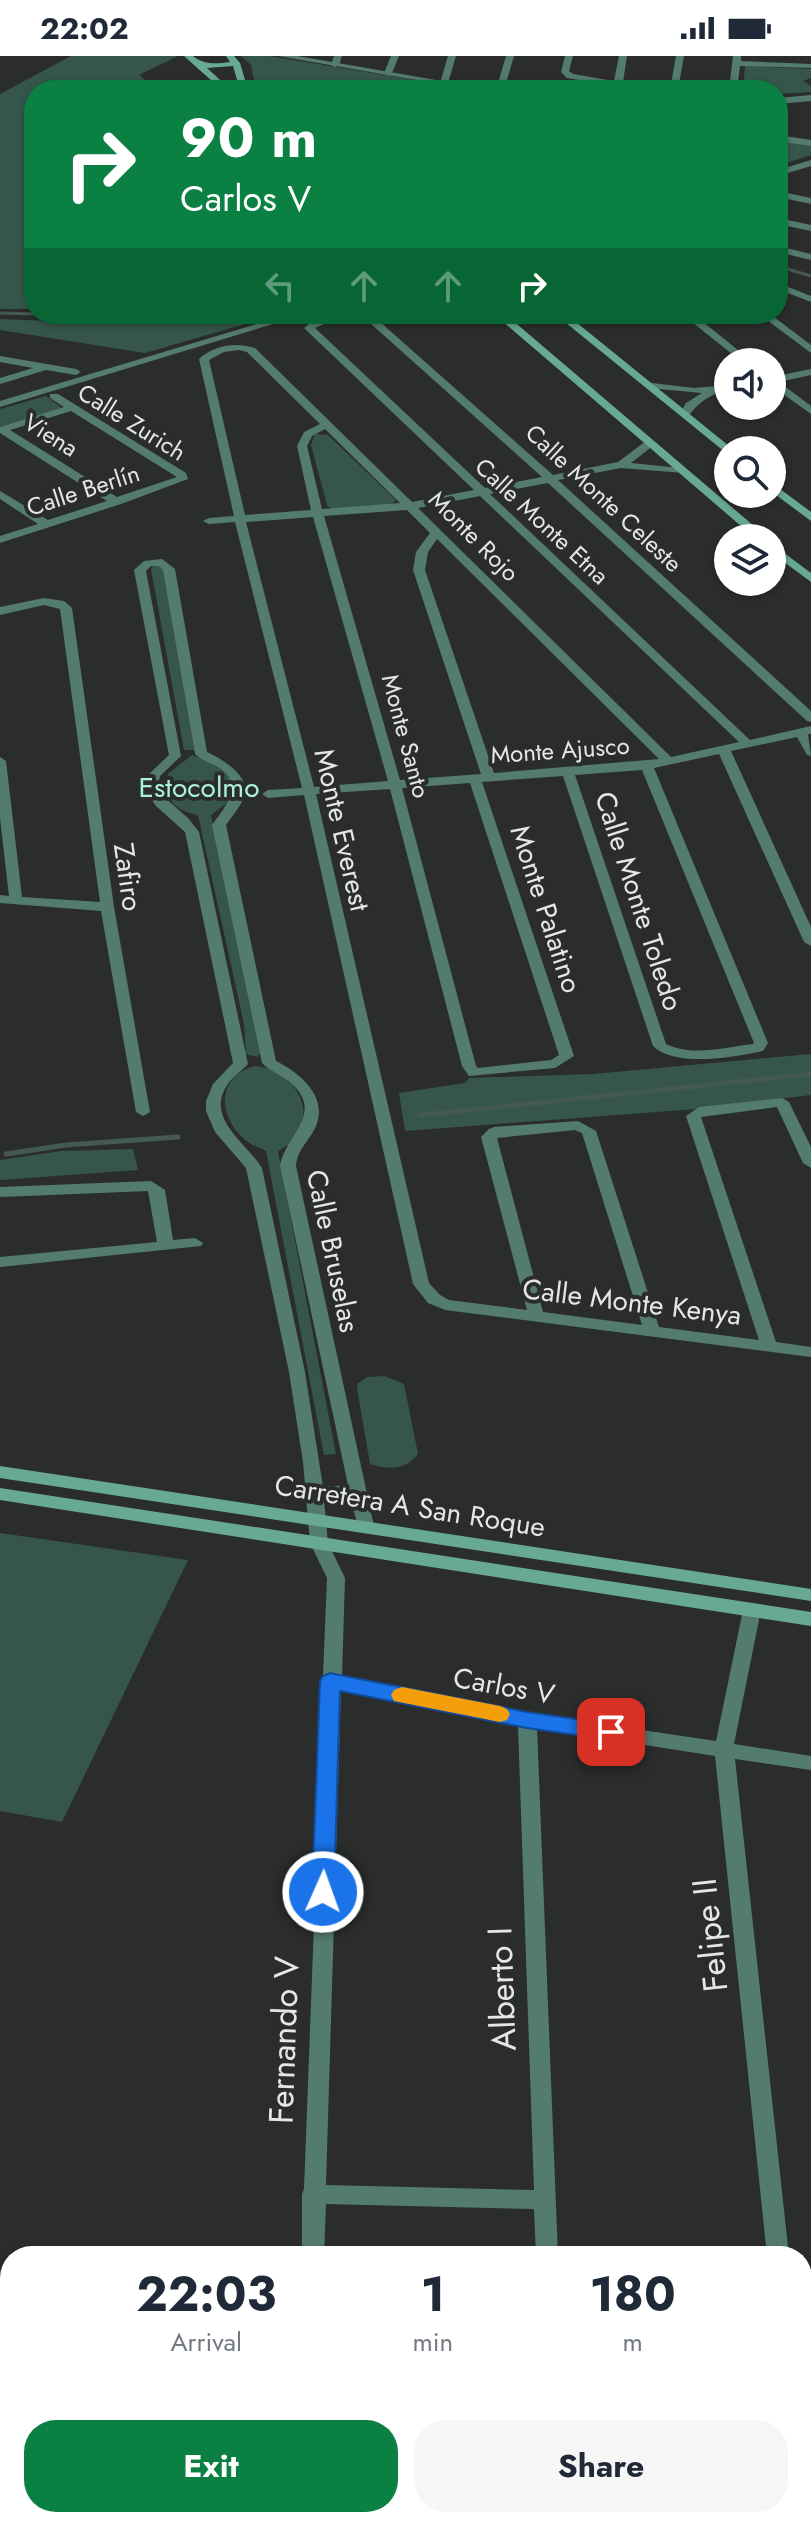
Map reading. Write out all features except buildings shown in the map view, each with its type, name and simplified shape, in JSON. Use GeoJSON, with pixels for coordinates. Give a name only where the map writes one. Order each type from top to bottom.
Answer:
{"type":"FeatureCollection","features":[{"type":"Feature","properties":{"kind":"main road"},"geometry":{"type":"LineString","coordinates":[[188,56],[215,80]]}},
{"type":"Feature","properties":{"kind":"main road"},"geometry":{"type":"LineString","coordinates":[[198,65],[220,66],[233,59],[240,80]]}},
{"type":"Feature","properties":{"kind":"main road"},"geometry":{"type":"LineString","coordinates":[[511,324],[745,524]]}},
{"type":"Feature","properties":{"kind":"main road"},"geometry":{"type":"LineString","coordinates":[[573,324],[714,438]]}},
{"type":"Feature","properties":{"kind":"main road"},"geometry":{"type":"LineString","coordinates":[[786,497],[811,518]]}},
{"type":"Feature","properties":{"kind":"main road"},"geometry":{"type":"LineString","coordinates":[[786,558],[811,579]]}},
{"type":"Feature","properties":{"kind":"main road","name":"Carretera A San Roque"},"geometry":{"type":"LineString","coordinates":[[0,1472],[811,1595]]}},
{"type":"Feature","properties":{"kind":"main road","name":"Carretera A San Roque"},"geometry":{"type":"LineString","coordinates":[[0,1494],[811,1619]]}},
{"type":"Feature","properties":{"kind":"street"},"geometry":{"type":"LineString","coordinates":[[282,56],[336,60],[427,80]]}},
{"type":"Feature","properties":{"kind":"street"},"geometry":{"type":"LineString","coordinates":[[388,73],[395,56]]}},
{"type":"Feature","properties":{"kind":"street"},"geometry":{"type":"LineString","coordinates":[[445,80],[452,56]]}},
{"type":"Feature","properties":{"kind":"street"},"geometry":{"type":"LineString","coordinates":[[503,80],[510,56]]}},
{"type":"Feature","properties":{"kind":"street"},"geometry":{"type":"LineString","coordinates":[[569,56],[566,74],[597,80]]}},
{"type":"Feature","properties":{"kind":"street"},"geometry":{"type":"LineString","coordinates":[[619,80],[623,56]]}},
{"type":"Feature","properties":{"kind":"street"},"geometry":{"type":"LineString","coordinates":[[676,80],[680,56]]}},
{"type":"Feature","properties":{"kind":"street"},"geometry":{"type":"LineString","coordinates":[[734,80],[737,60],[811,66]]}},
{"type":"Feature","properties":{"kind":"street"},"geometry":{"type":"LineString","coordinates":[[788,100],[811,98]]}},
{"type":"Feature","properties":{"kind":"street"},"geometry":{"type":"LineString","coordinates":[[788,108],[811,107]]}},
{"type":"Feature","properties":{"kind":"street"},"geometry":{"type":"LineString","coordinates":[[788,140],[811,143]]}},
{"type":"Feature","properties":{"kind":"street"},"geometry":{"type":"LineString","coordinates":[[788,170],[811,163]]}},
{"type":"Feature","properties":{"kind":"street"},"geometry":{"type":"LineString","coordinates":[[788,172],[811,174]]}},
{"type":"Feature","properties":{"kind":"street"},"geometry":{"type":"LineString","coordinates":[[788,196],[811,201]]}},
{"type":"Feature","properties":{"kind":"street"},"geometry":{"type":"LineString","coordinates":[[788,223],[811,228]]}},
{"type":"Feature","properties":{"kind":"street"},"geometry":{"type":"LineString","coordinates":[[788,251],[811,257]]}},
{"type":"Feature","properties":{"kind":"street"},"geometry":{"type":"LineString","coordinates":[[788,290],[811,299]]}},
{"type":"Feature","properties":{"kind":"street"},"geometry":{"type":"LineString","coordinates":[[0,404],[267,324]]}},
{"type":"Feature","properties":{"kind":"street","name":"Calle Monte Etna"},"geometry":{"type":"LineString","coordinates":[[314,324],[309,326],[312,332],[749,745]]}},
{"type":"Feature","properties":{"kind":"street","name":"Calle Monte Celeste"},"geometry":{"type":"LineString","coordinates":[[376,324],[550,478],[811,718]]}},
{"type":"Feature","properties":{"kind":"street"},"geometry":{"type":"LineString","coordinates":[[700,324],[730,348]]}},
{"type":"Feature","properties":{"kind":"street"},"geometry":{"type":"LineString","coordinates":[[777,324],[811,350]]}},
{"type":"Feature","properties":{"kind":"street"},"geometry":{"type":"LineString","coordinates":[[220,338],[221,350]]}},
{"type":"Feature","properties":{"kind":"street","name":"Monte Rojo"},"geometry":{"type":"LineString","coordinates":[[221,350],[243,347],[251,350],[669,762]]}},
{"type":"Feature","properties":{"kind":"street","name":"Monte Everest"},"geometry":{"type":"LineString","coordinates":[[221,350],[206,357],[204,363],[240,519],[309,791],[421,1284],[434,1299],[445,1305]]}},
{"type":"Feature","properties":{"kind":"street"},"geometry":{"type":"LineString","coordinates":[[0,359],[76,372]]}},
{"type":"Feature","properties":{"kind":"street"},"geometry":{"type":"LineString","coordinates":[[0,381],[47,367]]}},
{"type":"Feature","properties":{"kind":"street"},"geometry":{"type":"LineString","coordinates":[[786,377],[811,372]]}},
{"type":"Feature","properties":{"kind":"street"},"geometry":{"type":"LineString","coordinates":[[652,386],[714,391]]}},
{"type":"Feature","properties":{"kind":"street"},"geometry":{"type":"LineString","coordinates":[[685,414],[690,405],[714,391]]}},
{"type":"Feature","properties":{"kind":"street"},"geometry":{"type":"LineString","coordinates":[[786,391],[811,411]]}},
{"type":"Feature","properties":{"kind":"street","name":"Calle Zurich"},"geometry":{"type":"LineString","coordinates":[[54,396],[182,475],[179,483]]}},
{"type":"Feature","properties":{"kind":"street"},"geometry":{"type":"LineString","coordinates":[[1,430],[71,408]]}},
{"type":"Feature","properties":{"kind":"street","name":"Monte Santo"},"geometry":{"type":"LineString","coordinates":[[327,425],[304,434],[301,447],[469,1066],[474,1073]]}},
{"type":"Feature","properties":{"kind":"street","name":"Viena"},"geometry":{"type":"LineString","coordinates":[[1,430],[117,502]]}},
{"type":"Feature","properties":{"kind":"street"},"geometry":{"type":"LineString","coordinates":[[621,465],[650,443]]}},
{"type":"Feature","properties":{"kind":"street"},"geometry":{"type":"LineString","coordinates":[[209,521],[411,506],[621,465],[680,471]]}},
{"type":"Feature","properties":{"kind":"street","name":"Calle Berlín"},"geometry":{"type":"LineString","coordinates":[[0,540],[179,483]]}},
{"type":"Feature","properties":{"kind":"street"},"geometry":{"type":"LineString","coordinates":[[0,494],[47,525]]}},
{"type":"Feature","properties":{"kind":"street","name":"Monte Palatino"},"geometry":{"type":"LineString","coordinates":[[435,534],[422,552],[419,570],[567,1056],[555,1064],[474,1073]]}},
{"type":"Feature","properties":{"kind":"street"},"geometry":{"type":"LineString","coordinates":[[175,756],[140,570],[152,562],[164,563],[169,569],[201,754]]}},
{"type":"Feature","properties":{"kind":"street","name":"Zafiro"},"geometry":{"type":"LineString","coordinates":[[0,611],[52,601],[61,602],[66,608],[107,907],[143,1112]]}},
{"type":"Feature","properties":{"kind":"street"},"geometry":{"type":"LineString","coordinates":[[806,731],[811,752]]}},
{"type":"Feature","properties":{"kind":"street","name":"Monte Ajusco"},"geometry":{"type":"LineString","coordinates":[[268,794],[647,766],[806,731]]}},
{"type":"Feature","properties":{"kind":"street"},"geometry":{"type":"LineString","coordinates":[[724,751],[811,942]]}},
{"type":"Feature","properties":{"kind":"street"},"geometry":{"type":"LineString","coordinates":[[241,1064],[192,832],[185,822],[161,805],[151,791],[154,775],[175,756],[201,754],[228,769],[239,786],[235,802],[220,818],[219,825],[269,1063],[241,1064],[228,1073],[218,1085],[214,1098],[215,1119],[224,1134],[245,1152],[254,1168],[297,1372],[315,1493],[319,1543]]}},
{"type":"Feature","properties":{"kind":"street"},"geometry":{"type":"LineString","coordinates":[[0,761],[16,900]]}},
{"type":"Feature","properties":{"kind":"street","name":"Calle Monte Toledo"},"geometry":{"type":"LineString","coordinates":[[568,773],[660,1046],[667,1051],[683,1054],[758,1048],[761,1043],[647,766]]}},
{"type":"Feature","properties":{"kind":"street"},"geometry":{"type":"LineString","coordinates":[[0,899],[107,907]]}},
{"type":"Feature","properties":{"kind":"street","name":"Calle Bruselas"},"geometry":{"type":"LineString","coordinates":[[269,1063],[295,1077],[308,1096],[311,1119],[290,1152],[288,1166],[365,1526]]}},
{"type":"Feature","properties":{"kind":"street"},"geometry":{"type":"LineString","coordinates":[[769,1345],[693,1116],[699,1111],[779,1101],[785,1105],[811,1163]]}},
{"type":"Feature","properties":{"kind":"street"},"geometry":{"type":"LineString","coordinates":[[536,1315],[489,1137],[494,1132],[578,1125],[589,1131],[652,1332]]}},
{"type":"Feature","properties":{"kind":"street"},"geometry":{"type":"LineString","coordinates":[[0,1192],[151,1186],[157,1190],[166,1246]]}},
{"type":"Feature","properties":{"kind":"street"},"geometry":{"type":"LineString","coordinates":[[0,1262],[195,1243]]}},
{"type":"Feature","properties":{"kind":"street","name":"Calle Monte Kenya"},"geometry":{"type":"LineString","coordinates":[[445,1305],[811,1352]]}},
{"type":"Feature","properties":{"kind":"street"},"geometry":{"type":"LineString","coordinates":[[315,1493],[357,1491]]}},
{"type":"Feature","properties":{"kind":"street","name":"Fernando V"},"geometry":{"type":"LineString","coordinates":[[313,2246],[330,1681],[336,1578],[319,1543]]}},
{"type":"Feature","properties":{"kind":"street","name":"Felipe II"},"geometry":{"type":"LineString","coordinates":[[752,1610],[724,1748],[777,2246]]}},
{"type":"Feature","properties":{"kind":"street","name":"Carlos V"},"geometry":{"type":"LineString","coordinates":[[330,1681],[527,1720],[811,1763]]}},
{"type":"Feature","properties":{"kind":"street","name":"Alberto I"},"geometry":{"type":"LineString","coordinates":[[527,1720],[546,2246]]}},
{"type":"Feature","properties":{"kind":"street"},"geometry":{"type":"LineString","coordinates":[[313,2194],[544,2200]]}},
{"type":"Feature","properties":{"kind":"green space"},"geometry":{"type":"Polygon","coordinates":[[[71,56],[178,56],[139,75],[145,80],[26,80],[71,56]]]}},
{"type":"Feature","properties":{"kind":"green space"},"geometry":{"type":"Polygon","coordinates":[[[241,56],[269,56],[415,80],[254,80],[251,65],[241,56]]]}},
{"type":"Feature","properties":{"kind":"green space"},"geometry":{"type":"Polygon","coordinates":[[[745,66],[811,69],[811,78],[803,81],[811,86],[811,92],[788,93],[788,80],[744,80],[745,66]]]}},
{"type":"Feature","properties":{"kind":"green space"},"geometry":{"type":"Polygon","coordinates":[[[24,81],[24,309],[0,309],[0,94],[24,81]]]}},
{"type":"Feature","properties":{"kind":"green space"},"geometry":{"type":"Polygon","coordinates":[[[788,142],[811,145],[811,155],[788,163],[788,142]]]}},
{"type":"Feature","properties":{"kind":"green space"},"geometry":{"type":"Polygon","coordinates":[[[0,319],[24,320],[24,324],[245,324],[145,353],[0,330],[0,319]]]}},
{"type":"Feature","properties":{"kind":"green space"},"geometry":{"type":"Polygon","coordinates":[[[46,396],[62,408],[0,427],[0,409],[46,396]]]}},
{"type":"Feature","properties":{"kind":"green space"},"geometry":{"type":"Polygon","coordinates":[[[315,434],[328,435],[396,500],[392,504],[331,509],[327,505],[311,445],[315,434]]]}},
{"type":"Feature","properties":{"kind":"green space"},"geometry":{"type":"Polygon","coordinates":[[[154,565],[163,565],[194,750],[184,750],[151,569],[154,565]]]}},
{"type":"Feature","properties":{"kind":"green space","name":"Estocolmo"},"geometry":{"type":"Polygon","coordinates":[[[192,755],[217,764],[233,780],[234,798],[211,815],[260,1053],[257,1057],[246,1054],[244,1024],[198,815],[176,806],[163,785],[169,773],[192,755]]]}},
{"type":"Feature","properties":{"kind":"green space"},"geometry":{"type":"Polygon","coordinates":[[[811,1054],[811,1095],[696,1109],[405,1131],[399,1093],[465,1083],[469,1078],[593,1074],[811,1054]]]}},
{"type":"Feature","properties":{"kind":"green space"},"geometry":{"type":"Polygon","coordinates":[[[255,1066],[268,1068],[290,1082],[302,1104],[304,1116],[301,1129],[291,1143],[278,1152],[336,1454],[324,1455],[266,1151],[244,1139],[229,1119],[226,1108],[225,1097],[233,1078],[255,1066]]]}},
{"type":"Feature","properties":{"kind":"green space"},"geometry":{"type":"Polygon","coordinates":[[[133,1149],[138,1170],[0,1180],[0,1160],[61,1151],[133,1149]]]}},
{"type":"Feature","properties":{"kind":"green space"},"geometry":{"type":"Polygon","coordinates":[[[384,1376],[404,1384],[418,1454],[403,1466],[370,1464],[357,1384],[367,1377],[384,1376]]]}},
{"type":"Feature","properties":{"kind":"green space"},"geometry":{"type":"Polygon","coordinates":[[[0,1533],[188,1560],[62,1822],[0,1811],[0,1533]]]}},
{"type":"Feature","properties":{"kind":"waterway"},"geometry":{"type":"LineString","coordinates":[[788,269],[811,276]]}},
{"type":"Feature","properties":{"kind":"waterway"},"geometry":{"type":"LineString","coordinates":[[0,313],[24,314]]}},
{"type":"Feature","properties":{"kind":"waterway"},"geometry":{"type":"LineString","coordinates":[[422,1115],[811,1074]]}},
{"type":"Feature","properties":{"kind":"waterway"},"geometry":{"type":"LineString","coordinates":[[6,1154],[66,1145],[178,1137]]}},
{"type":"Feature","properties":{"kind":"slow traffic"},"geometry":{"type":"LineString","coordinates":[[402,1695],[500,1714]]}},
{"type":"Feature","properties":{"kind":"route"},"geometry":{"type":"LineString","coordinates":[[323,1892],[330,1681],[527,1720],[611,1732]]}}]}
